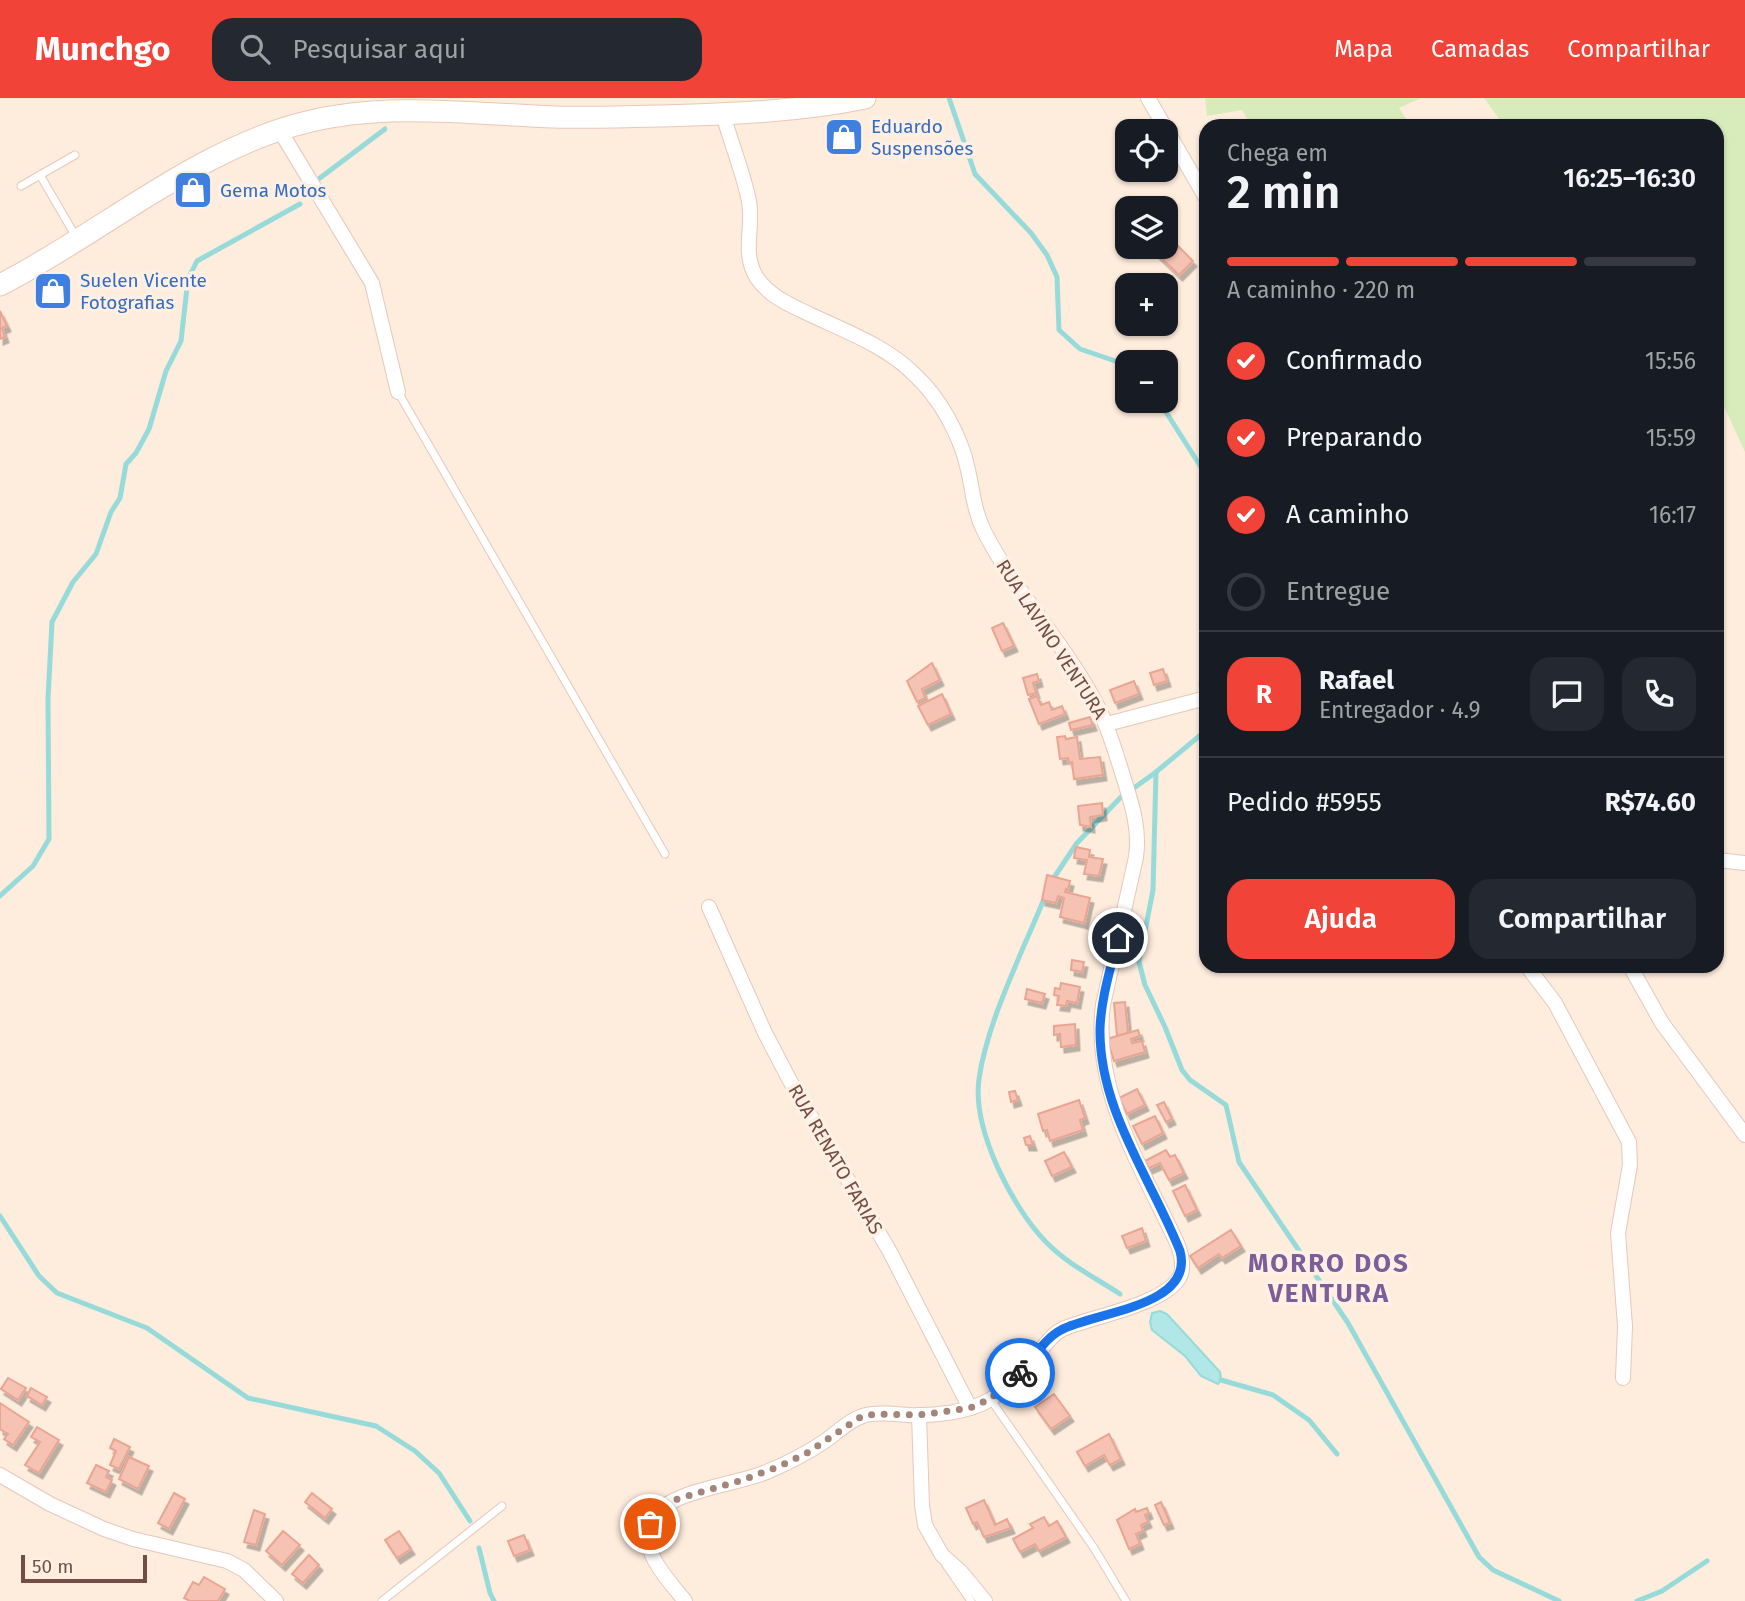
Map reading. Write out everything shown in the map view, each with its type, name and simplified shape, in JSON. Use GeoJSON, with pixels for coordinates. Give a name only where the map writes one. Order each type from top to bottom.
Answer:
{"type":"FeatureCollection","features":[{"type":"Feature","properties":{"kind":"main road"},"geometry":{"type":"LineString","coordinates":[[0,285],[78,241],[204,163],[279,129],[337,115],[372,112],[576,118],[723,114],[864,98]]}},
{"type":"Feature","properties":{"kind":"street"},"geometry":{"type":"LineString","coordinates":[[1148,98],[1199,186]]}},
{"type":"Feature","properties":{"kind":"street","name":"RUA LAVINO VENTURA"},"geometry":{"type":"LineString","coordinates":[[685,1601],[656,1563],[649,1546],[650,1524],[655,1514],[664,1506],[680,1498],[780,1466],[807,1453],[862,1416],[919,1415],[970,1408],[990,1399],[1019,1374],[1057,1332],[1157,1296],[1173,1285],[1182,1270],[1177,1243],[1118,1118],[1102,1055],[1100,1029],[1103,1005],[1138,839],[1134,812],[1107,724],[1072,665],[989,541],[974,507],[969,471],[961,447],[940,407],[922,382],[905,365],[884,351],[783,301],[757,278],[748,255],[748,199],[723,114]]}},
{"type":"Feature","properties":{"kind":"street"},"geometry":{"type":"LineString","coordinates":[[279,129],[372,283],[398,392]]}},
{"type":"Feature","properties":{"kind":"street"},"geometry":{"type":"LineString","coordinates":[[1107,724],[1199,700]]}},
{"type":"Feature","properties":{"kind":"street"},"geometry":{"type":"LineString","coordinates":[[1724,861],[1745,863]]}},
{"type":"Feature","properties":{"kind":"street","name":"RUA RENATO FARIAS"},"geometry":{"type":"LineString","coordinates":[[709,907],[783,1067],[890,1252],[970,1408]]}},
{"type":"Feature","properties":{"kind":"street"},"geometry":{"type":"LineString","coordinates":[[1532,973],[1555,1003],[1629,1142],[1629,1175],[1618,1233],[1625,1326],[1623,1378]]}},
{"type":"Feature","properties":{"kind":"street"},"geometry":{"type":"LineString","coordinates":[[1634,973],[1662,1023],[1745,1135]]}},
{"type":"Feature","properties":{"kind":"street"},"geometry":{"type":"LineString","coordinates":[[919,1415],[922,1512],[927,1530],[938,1549],[985,1601]]}},
{"type":"Feature","properties":{"kind":"street"},"geometry":{"type":"LineString","coordinates":[[0,1475],[62,1510],[104,1529],[226,1562],[250,1575],[276,1601]]}},
{"type":"Feature","properties":{"kind":"lane"},"geometry":{"type":"LineString","coordinates":[[21,186],[75,156]]}},
{"type":"Feature","properties":{"kind":"lane"},"geometry":{"type":"LineString","coordinates":[[40,175],[78,241]]}},
{"type":"Feature","properties":{"kind":"lane"},"geometry":{"type":"LineString","coordinates":[[398,392],[665,854]]}},
{"type":"Feature","properties":{"kind":"lane"},"geometry":{"type":"LineString","coordinates":[[990,1399],[1094,1548],[1126,1601]]}},
{"type":"Feature","properties":{"kind":"lane"},"geometry":{"type":"LineString","coordinates":[[382,1601],[502,1506]]}},
{"type":"Feature","properties":{"kind":"lane"},"geometry":{"type":"LineString","coordinates":[[938,1549],[951,1574],[971,1601]]}},
{"type":"Feature","properties":{"kind":"green space"},"geometry":{"type":"Polygon","coordinates":[[[1205,98],[1421,98],[1399,108],[1406,119],[1247,119],[1242,110],[1207,116],[1205,98]]]}},
{"type":"Feature","properties":{"kind":"green space"},"geometry":{"type":"Polygon","coordinates":[[[1484,98],[1745,98],[1745,452],[1724,406],[1724,119],[1499,119],[1484,98]]]}},
{"type":"Feature","properties":{"kind":"water"},"geometry":{"type":"Polygon","coordinates":[[[1160,1311],[1167,1314],[1220,1372],[1221,1380],[1218,1384],[1201,1376],[1185,1356],[1152,1330],[1152,1313],[1160,1311]]]}},
{"type":"Feature","properties":{"kind":"building"},"geometry":{"type":"Polygon","coordinates":[[[1178,246],[1193,261],[1179,275],[1162,259],[1178,259],[1178,246]]]}},
{"type":"Feature","properties":{"kind":"building"},"geometry":{"type":"Polygon","coordinates":[[[0,311],[7,326],[2,328],[5,337],[0,339],[0,311]]]}},
{"type":"Feature","properties":{"kind":"building"},"geometry":{"type":"Polygon","coordinates":[[[1003,623],[1014,646],[1002,651],[992,628],[1003,623]]]}},
{"type":"Feature","properties":{"kind":"building"},"geometry":{"type":"Polygon","coordinates":[[[932,663],[940,680],[922,689],[925,698],[917,702],[907,681],[932,663]]]}},
{"type":"Feature","properties":{"kind":"building"},"geometry":{"type":"Polygon","coordinates":[[[1163,669],[1167,681],[1154,685],[1150,673],[1163,669]]]}},
{"type":"Feature","properties":{"kind":"building"},"geometry":{"type":"Polygon","coordinates":[[[1037,674],[1039,681],[1033,683],[1036,693],[1028,695],[1023,678],[1037,674]]]}},
{"type":"Feature","properties":{"kind":"building"},"geometry":{"type":"Polygon","coordinates":[[[1134,681],[1139,694],[1115,703],[1110,690],[1134,681]]]}},
{"type":"Feature","properties":{"kind":"building"},"geometry":{"type":"Polygon","coordinates":[[[942,694],[951,714],[928,725],[918,706],[942,694]]]}},
{"type":"Feature","properties":{"kind":"building"},"geometry":{"type":"Polygon","coordinates":[[[1037,696],[1041,705],[1049,702],[1052,710],[1062,706],[1065,714],[1039,724],[1029,699],[1037,696]]]}},
{"type":"Feature","properties":{"kind":"building"},"geometry":{"type":"Polygon","coordinates":[[[1090,717],[1093,725],[1071,730],[1069,723],[1090,717]]]}},
{"type":"Feature","properties":{"kind":"building"},"geometry":{"type":"Polygon","coordinates":[[[1065,736],[1066,739],[1077,737],[1080,759],[1100,757],[1103,775],[1074,779],[1072,762],[1069,763],[1068,758],[1060,759],[1057,737],[1065,736]]]}},
{"type":"Feature","properties":{"kind":"building"},"geometry":{"type":"Polygon","coordinates":[[[1102,803],[1103,815],[1090,817],[1091,827],[1080,825],[1078,806],[1102,803]]]}},
{"type":"Feature","properties":{"kind":"building"},"geometry":{"type":"Polygon","coordinates":[[[1076,847],[1090,850],[1089,857],[1103,859],[1099,876],[1084,874],[1087,860],[1074,858],[1076,847]]]}},
{"type":"Feature","properties":{"kind":"building"},"geometry":{"type":"Polygon","coordinates":[[[1047,875],[1070,881],[1065,892],[1090,898],[1084,923],[1060,917],[1064,898],[1058,896],[1056,903],[1042,900],[1047,875]]]}},
{"type":"Feature","properties":{"kind":"building"},"geometry":{"type":"Polygon","coordinates":[[[1072,960],[1084,962],[1082,972],[1071,970],[1072,960]]]}},
{"type":"Feature","properties":{"kind":"building"},"geometry":{"type":"Polygon","coordinates":[[[1061,983],[1080,987],[1077,1003],[1067,1001],[1066,1006],[1057,1005],[1059,996],[1054,995],[1055,988],[1060,989],[1061,983]]]}},
{"type":"Feature","properties":{"kind":"building"},"geometry":{"type":"Polygon","coordinates":[[[1027,989],[1045,994],[1042,1003],[1025,999],[1027,989]]]}},
{"type":"Feature","properties":{"kind":"building"},"geometry":{"type":"Polygon","coordinates":[[[1125,1002],[1128,1033],[1117,1036],[1114,1003],[1125,1002]]]}},
{"type":"Feature","properties":{"kind":"building"},"geometry":{"type":"Polygon","coordinates":[[[1075,1024],[1076,1045],[1061,1047],[1060,1034],[1054,1035],[1054,1026],[1075,1024]]]}},
{"type":"Feature","properties":{"kind":"building"},"geometry":{"type":"Polygon","coordinates":[[[1138,1030],[1140,1036],[1131,1039],[1132,1043],[1142,1041],[1145,1052],[1114,1061],[1107,1039],[1138,1030]]]}},
{"type":"Feature","properties":{"kind":"building"},"geometry":{"type":"Polygon","coordinates":[[[1137,1089],[1145,1105],[1127,1114],[1119,1098],[1137,1089]]]}},
{"type":"Feature","properties":{"kind":"building"},"geometry":{"type":"Polygon","coordinates":[[[1015,1091],[1018,1100],[1011,1102],[1009,1092],[1015,1091]]]}},
{"type":"Feature","properties":{"kind":"building"},"geometry":{"type":"Polygon","coordinates":[[[1079,1100],[1085,1118],[1080,1120],[1083,1130],[1050,1141],[1047,1130],[1043,1131],[1038,1114],[1079,1100]]]}},
{"type":"Feature","properties":{"kind":"building"},"geometry":{"type":"Polygon","coordinates":[[[1164,1102],[1172,1119],[1166,1122],[1157,1105],[1164,1102]]]}},
{"type":"Feature","properties":{"kind":"building"},"geometry":{"type":"Polygon","coordinates":[[[1155,1116],[1163,1133],[1142,1144],[1133,1126],[1155,1116]]]}},
{"type":"Feature","properties":{"kind":"building"},"geometry":{"type":"Polygon","coordinates":[[[1030,1136],[1033,1145],[1026,1145],[1024,1138],[1030,1136]]]}},
{"type":"Feature","properties":{"kind":"building"},"geometry":{"type":"Polygon","coordinates":[[[1166,1150],[1170,1157],[1175,1155],[1184,1173],[1169,1180],[1160,1163],[1149,1168],[1145,1161],[1166,1150]]]}},
{"type":"Feature","properties":{"kind":"building"},"geometry":{"type":"Polygon","coordinates":[[[1064,1152],[1072,1167],[1052,1176],[1045,1161],[1064,1152]]]}},
{"type":"Feature","properties":{"kind":"building"},"geometry":{"type":"Polygon","coordinates":[[[1185,1185],[1197,1210],[1185,1216],[1173,1191],[1185,1185]]]}},
{"type":"Feature","properties":{"kind":"building"},"geometry":{"type":"Polygon","coordinates":[[[1142,1228],[1146,1241],[1127,1248],[1122,1236],[1142,1228]]]}},
{"type":"Feature","properties":{"kind":"building"},"geometry":{"type":"Polygon","coordinates":[[[1231,1230],[1241,1246],[1222,1258],[1219,1254],[1198,1268],[1190,1256],[1231,1230]]]}},
{"type":"Feature","properties":{"kind":"building"},"geometry":{"type":"Polygon","coordinates":[[[8,1378],[26,1388],[18,1400],[1,1389],[8,1378]]]}},
{"type":"Feature","properties":{"kind":"building"},"geometry":{"type":"Polygon","coordinates":[[[31,1388],[47,1397],[42,1405],[27,1396],[31,1388]]]}},
{"type":"Feature","properties":{"kind":"building"},"geometry":{"type":"Polygon","coordinates":[[[1054,1394],[1070,1416],[1051,1429],[1035,1407],[1054,1394]]]}},
{"type":"Feature","properties":{"kind":"building"},"geometry":{"type":"Polygon","coordinates":[[[0,1403],[29,1422],[13,1445],[4,1439],[8,1434],[0,1429],[0,1403]]]}},
{"type":"Feature","properties":{"kind":"building"},"geometry":{"type":"Polygon","coordinates":[[[37,1427],[59,1440],[39,1473],[25,1465],[40,1442],[31,1437],[37,1427]]]}},
{"type":"Feature","properties":{"kind":"building"},"geometry":{"type":"Polygon","coordinates":[[[1109,1434],[1121,1459],[1110,1465],[1104,1455],[1085,1466],[1077,1452],[1109,1434]]]}},
{"type":"Feature","properties":{"kind":"building"},"geometry":{"type":"Polygon","coordinates":[[[114,1439],[130,1447],[119,1469],[110,1465],[116,1451],[110,1448],[114,1439]]]}},
{"type":"Feature","properties":{"kind":"building"},"geometry":{"type":"Polygon","coordinates":[[[129,1457],[149,1466],[138,1489],[119,1479],[129,1457]]]}},
{"type":"Feature","properties":{"kind":"building"},"geometry":{"type":"Polygon","coordinates":[[[96,1465],[109,1471],[106,1477],[112,1480],[106,1492],[87,1483],[96,1465]]]}},
{"type":"Feature","properties":{"kind":"building"},"geometry":{"type":"Polygon","coordinates":[[[174,1493],[185,1499],[169,1529],[158,1523],[174,1493]]]}},
{"type":"Feature","properties":{"kind":"building"},"geometry":{"type":"Polygon","coordinates":[[[312,1493],[332,1509],[325,1518],[305,1502],[312,1493]]]}},
{"type":"Feature","properties":{"kind":"building"},"geometry":{"type":"Polygon","coordinates":[[[984,1500],[995,1525],[1007,1519],[1011,1528],[984,1537],[977,1522],[973,1524],[966,1508],[984,1500]]]}},
{"type":"Feature","properties":{"kind":"building"},"geometry":{"type":"Polygon","coordinates":[[[1161,1502],[1170,1523],[1164,1525],[1155,1505],[1161,1502]]]}},
{"type":"Feature","properties":{"kind":"building"},"geometry":{"type":"Polygon","coordinates":[[[1147,1508],[1149,1513],[1145,1515],[1148,1522],[1141,1525],[1143,1531],[1136,1534],[1140,1544],[1129,1549],[1117,1520],[1135,1509],[1136,1512],[1147,1508]]]}},
{"type":"Feature","properties":{"kind":"building"},"geometry":{"type":"Polygon","coordinates":[[[254,1510],[265,1514],[256,1545],[244,1542],[254,1510]]]}},
{"type":"Feature","properties":{"kind":"building"},"geometry":{"type":"Polygon","coordinates":[[[1044,1517],[1049,1526],[1057,1521],[1066,1537],[1039,1551],[1035,1544],[1020,1552],[1013,1539],[1033,1528],[1030,1524],[1044,1517]]]}},
{"type":"Feature","properties":{"kind":"building"},"geometry":{"type":"Polygon","coordinates":[[[283,1531],[300,1545],[282,1565],[266,1551],[283,1531]]]}},
{"type":"Feature","properties":{"kind":"building"},"geometry":{"type":"Polygon","coordinates":[[[399,1531],[411,1549],[397,1558],[385,1540],[399,1531]]]}},
{"type":"Feature","properties":{"kind":"building"},"geometry":{"type":"Polygon","coordinates":[[[524,1535],[530,1550],[514,1556],[508,1541],[524,1535]]]}},
{"type":"Feature","properties":{"kind":"building"},"geometry":{"type":"Polygon","coordinates":[[[309,1555],[319,1565],[303,1583],[292,1574],[309,1555]]]}},
{"type":"Feature","properties":{"kind":"building"},"geometry":{"type":"Polygon","coordinates":[[[204,1577],[225,1589],[218,1601],[190,1601],[184,1598],[193,1582],[199,1585],[204,1577]]]}},
{"type":"Feature","properties":{"kind":"waterway"},"geometry":{"type":"LineString","coordinates":[[949,98],[975,174],[1031,233],[1047,255],[1057,277],[1059,330],[1080,349],[1115,361]]}},
{"type":"Feature","properties":{"kind":"waterway"},"geometry":{"type":"LineString","coordinates":[[320,178],[385,129]]}},
{"type":"Feature","properties":{"kind":"waterway"},"geometry":{"type":"LineString","coordinates":[[0,896],[33,866],[49,839],[48,699],[52,622],[73,582],[96,554],[111,512],[120,498],[126,464],[136,453],[149,429],[166,371],[181,341],[188,279],[197,261],[300,204]]}},
{"type":"Feature","properties":{"kind":"waterway"},"geometry":{"type":"LineString","coordinates":[[1167,413],[1199,464]]}},
{"type":"Feature","properties":{"kind":"waterway"},"geometry":{"type":"LineString","coordinates":[[1199,736],[1156,772],[1153,890],[1139,962],[1145,985],[1182,1070],[1190,1080],[1226,1105],[1239,1162],[1348,1323],[1479,1557],[1493,1570],[1559,1601]]}},
{"type":"Feature","properties":{"kind":"waterway"},"geometry":{"type":"LineString","coordinates":[[1134,788],[1156,772]]}},
{"type":"Feature","properties":{"kind":"waterway"},"geometry":{"type":"LineString","coordinates":[[1051,882],[1077,843],[1121,797]]}},
{"type":"Feature","properties":{"kind":"waterway"},"geometry":{"type":"LineString","coordinates":[[1046,894],[1007,985],[983,1057],[978,1099],[982,1121],[997,1166],[1033,1227],[1063,1257],[1120,1294]]}},
{"type":"Feature","properties":{"kind":"waterway"},"geometry":{"type":"LineString","coordinates":[[0,1216],[39,1276],[57,1293],[147,1328],[248,1398],[376,1426],[415,1451],[439,1473],[470,1521]]}},
{"type":"Feature","properties":{"kind":"waterway"},"geometry":{"type":"LineString","coordinates":[[1221,1380],[1273,1395],[1309,1420],[1337,1454]]}},
{"type":"Feature","properties":{"kind":"waterway"},"geometry":{"type":"LineString","coordinates":[[479,1548],[494,1601]]}},
{"type":"Feature","properties":{"kind":"waterway"},"geometry":{"type":"LineString","coordinates":[[1637,1601],[1662,1591],[1707,1561]]}},
{"type":"Feature","properties":{"kind":"way so far"},"geometry":{"type":"LineString","coordinates":[[650,1524],[655,1514],[674,1500],[760,1475],[807,1453],[862,1416],[919,1415],[970,1408],[990,1399],[1020,1373]]}},
{"type":"Feature","properties":{"kind":"place","name":"Eduardo Suspensões"},"geometry":{"type":"Point","coordinates":[844,137]}},
{"type":"Feature","properties":{"kind":"place","name":"Gema Motos"},"geometry":{"type":"Point","coordinates":[193,190]}},
{"type":"Feature","properties":{"kind":"place","name":"Suelen Vicente Fotografias"},"geometry":{"type":"Point","coordinates":[53,291]}},
{"type":"Feature","properties":{"kind":"district","name":"MORRO DOS VENTURA"},"geometry":{"type":"Point","coordinates":[1329,1278]}},
{"type":"Feature","properties":{"kind":"route"},"geometry":{"type":"LineString","coordinates":[[1020,1373],[1057,1332],[1157,1296],[1173,1285],[1182,1270],[1180,1251],[1118,1118],[1104,1068],[1101,1018],[1118,938]]}}]}
